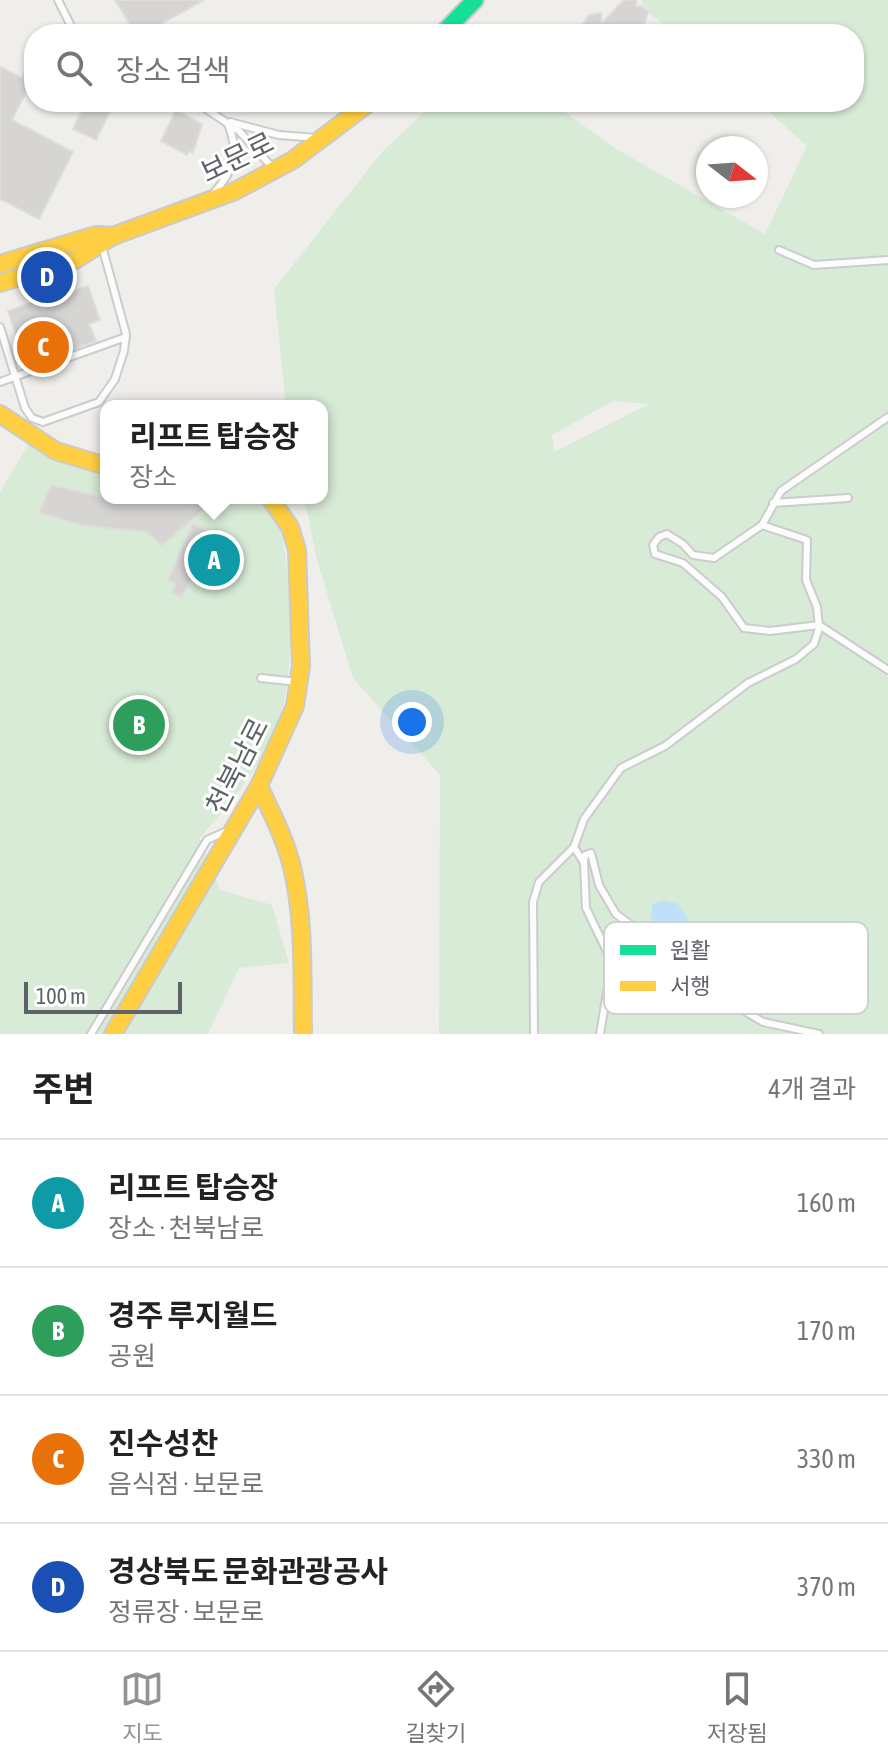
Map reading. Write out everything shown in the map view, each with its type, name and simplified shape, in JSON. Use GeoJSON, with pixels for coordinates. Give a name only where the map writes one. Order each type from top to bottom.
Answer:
{"type":"FeatureCollection","features":[{"type":"Feature","properties":{"kind":"street"},"geometry":{"type":"LineString","coordinates":[[452,24],[475,0]]}},
{"type":"Feature","properties":{"kind":"street","name":"보문로"},"geometry":{"type":"LineString","coordinates":[[0,283],[57,266],[274,170],[357,112]]}},
{"type":"Feature","properties":{"kind":"street","name":"보문로"},"geometry":{"type":"LineString","coordinates":[[0,264],[96,235],[108,241]]}},
{"type":"Feature","properties":{"kind":"street"},"geometry":{"type":"LineString","coordinates":[[0,414],[56,451],[100,464]]}},
{"type":"Feature","properties":{"kind":"street","name":"천북남로"},"geometry":{"type":"LineString","coordinates":[[113,1034],[259,786],[295,706],[298,682],[297,550],[290,527],[274,504]]}},
{"type":"Feature","properties":{"kind":"street"},"geometry":{"type":"LineString","coordinates":[[259,786],[291,864],[297,894],[301,919],[303,1034]]}},
{"type":"Feature","properties":{"kind":"lane"},"geometry":{"type":"LineString","coordinates":[[58,0],[70,24]]}},
{"type":"Feature","properties":{"kind":"lane"},"geometry":{"type":"LineString","coordinates":[[213,112],[227,120],[268,133],[322,139]]}},
{"type":"Feature","properties":{"kind":"lane"},"geometry":{"type":"LineString","coordinates":[[227,120],[274,170]]}},
{"type":"Feature","properties":{"kind":"lane"},"geometry":{"type":"LineString","coordinates":[[207,202],[228,177],[234,163],[234,140],[227,120]]}},
{"type":"Feature","properties":{"kind":"lane"},"geometry":{"type":"LineString","coordinates":[[0,327],[3,350],[25,408],[36,421],[43,422],[92,407],[108,392],[115,379],[126,337],[108,241]]}},
{"type":"Feature","properties":{"kind":"lane"},"geometry":{"type":"LineString","coordinates":[[779,250],[814,265],[888,260]]}},
{"type":"Feature","properties":{"kind":"lane"},"geometry":{"type":"LineString","coordinates":[[0,382],[126,337]]}},
{"type":"Feature","properties":{"kind":"lane"},"geometry":{"type":"LineString","coordinates":[[888,417],[781,491],[762,525],[714,558],[702,559],[693,555],[667,534],[659,537],[653,545],[655,554],[683,563],[722,597],[744,628],[770,631],[819,625],[888,670]]}},
{"type":"Feature","properties":{"kind":"lane"},"geometry":{"type":"LineString","coordinates":[[773,503],[848,498]]}},
{"type":"Feature","properties":{"kind":"lane"},"geometry":{"type":"LineString","coordinates":[[534,1034],[533,902],[539,882],[574,847],[584,819],[621,768],[665,746],[748,683],[796,659],[814,644],[819,625],[817,607],[806,580],[807,540],[762,525]]}},
{"type":"Feature","properties":{"kind":"lane"},"geometry":{"type":"LineString","coordinates":[[261,678],[298,682]]}},
{"type":"Feature","properties":{"kind":"lane"},"geometry":{"type":"LineString","coordinates":[[91,1034],[207,840],[236,826]]}},
{"type":"Feature","properties":{"kind":"lane"},"geometry":{"type":"LineString","coordinates":[[574,847],[584,863]]}},
{"type":"Feature","properties":{"kind":"lane"},"geometry":{"type":"LineString","coordinates":[[604,945],[586,908],[585,855],[591,853],[599,885],[616,914],[627,922]]}},
{"type":"Feature","properties":{"kind":"lane"},"geometry":{"type":"LineString","coordinates":[[600,1034],[604,1010]]}},
{"type":"Feature","properties":{"kind":"lane"},"geometry":{"type":"LineString","coordinates":[[750,1014],[763,1022],[819,1034]]}},
{"type":"Feature","properties":{"kind":"green space"},"geometry":{"type":"Polygon","coordinates":[[[641,0],[888,0],[888,1034],[439,1034],[440,775],[353,678],[317,560],[305,504],[328,504],[328,400],[285,400],[274,289],[382,152],[424,112],[565,112],[613,147],[696,195],[696,208],[720,208],[765,234],[807,146],[769,112],[864,112],[864,24],[663,24],[648,12],[641,0]],[[613,401],[552,435],[554,452],[649,404],[613,401]]]}},
{"type":"Feature","properties":{"kind":"green space"},"geometry":{"type":"Polygon","coordinates":[[[29,443],[69,463],[100,471],[100,504],[263,504],[277,522],[285,552],[290,616],[287,687],[280,716],[252,773],[200,838],[220,890],[272,905],[289,963],[239,968],[208,1034],[0,1034],[0,492],[29,443]]]}},
{"type":"Feature","properties":{"kind":"water"},"geometry":{"type":"Polygon","coordinates":[[[661,900],[678,904],[690,922],[654,922],[651,919],[652,905],[661,900]]]}},
{"type":"Feature","properties":{"kind":"building"},"geometry":{"type":"Polygon","coordinates":[[[115,0],[204,0],[160,24],[130,24],[115,0]]]}},
{"type":"Feature","properties":{"kind":"building"},"geometry":{"type":"Polygon","coordinates":[[[624,0],[636,0],[636,7],[642,6],[648,12],[644,24],[583,24],[589,15],[601,13],[602,23],[624,0]]]}},
{"type":"Feature","properties":{"kind":"building"},"geometry":{"type":"Polygon","coordinates":[[[0,67],[22,78],[24,74],[24,96],[12,120],[73,152],[39,219],[0,199],[0,67]]]}},
{"type":"Feature","properties":{"kind":"building"},"geometry":{"type":"Polygon","coordinates":[[[81,112],[110,112],[96,140],[73,129],[81,112]]]}},
{"type":"Feature","properties":{"kind":"building"},"geometry":{"type":"Polygon","coordinates":[[[175,112],[202,124],[193,153],[189,151],[187,155],[161,141],[175,112]]]}},
{"type":"Feature","properties":{"kind":"building"},"geometry":{"type":"Polygon","coordinates":[[[88,286],[100,320],[89,324],[96,341],[38,362],[32,344],[21,348],[8,311],[33,302],[35,307],[41,305],[42,309],[58,303],[64,294],[88,286]]]}},
{"type":"Feature","properties":{"kind":"building"},"geometry":{"type":"Polygon","coordinates":[[[51,485],[100,497],[100,504],[210,504],[162,545],[146,532],[81,525],[39,513],[51,485]]]}},
{"type":"Feature","properties":{"kind":"building"},"geometry":{"type":"Polygon","coordinates":[[[193,524],[215,535],[219,557],[211,568],[202,563],[181,597],[172,592],[176,584],[168,580],[193,524]]]}},
{"type":"Feature","properties":{"kind":"traffic: fast"},"geometry":{"type":"LineString","coordinates":[[452,24],[475,0]]}},
{"type":"Feature","properties":{"kind":"traffic: slow"},"geometry":{"type":"LineString","coordinates":[[0,283],[75,260],[113,236],[235,191],[293,160],[357,112]]}},
{"type":"Feature","properties":{"kind":"traffic: slow"},"geometry":{"type":"LineString","coordinates":[[0,264],[96,235],[113,236]]}},
{"type":"Feature","properties":{"kind":"traffic: slow"},"geometry":{"type":"LineString","coordinates":[[0,414],[56,451],[100,464]]}},
{"type":"Feature","properties":{"kind":"traffic: slow"},"geometry":{"type":"LineString","coordinates":[[113,1034],[259,786],[295,706],[301,666],[297,550],[290,527],[274,504]]}},
{"type":"Feature","properties":{"kind":"traffic: slow"},"geometry":{"type":"LineString","coordinates":[[259,786],[286,846],[296,887],[302,950],[303,1034]]}},
{"type":"Feature","properties":{"kind":"place","name":"경상북도 문화관광공사"},"geometry":{"type":"Point","coordinates":[47,277]}},
{"type":"Feature","properties":{"kind":"place","name":"진수성찬"},"geometry":{"type":"Point","coordinates":[43,347]}},
{"type":"Feature","properties":{"kind":"place","name":"리프트 탑승장"},"geometry":{"type":"Point","coordinates":[214,560]}},
{"type":"Feature","properties":{"kind":"place","name":"경주 루지월드"},"geometry":{"type":"Point","coordinates":[139,725]}}]}
